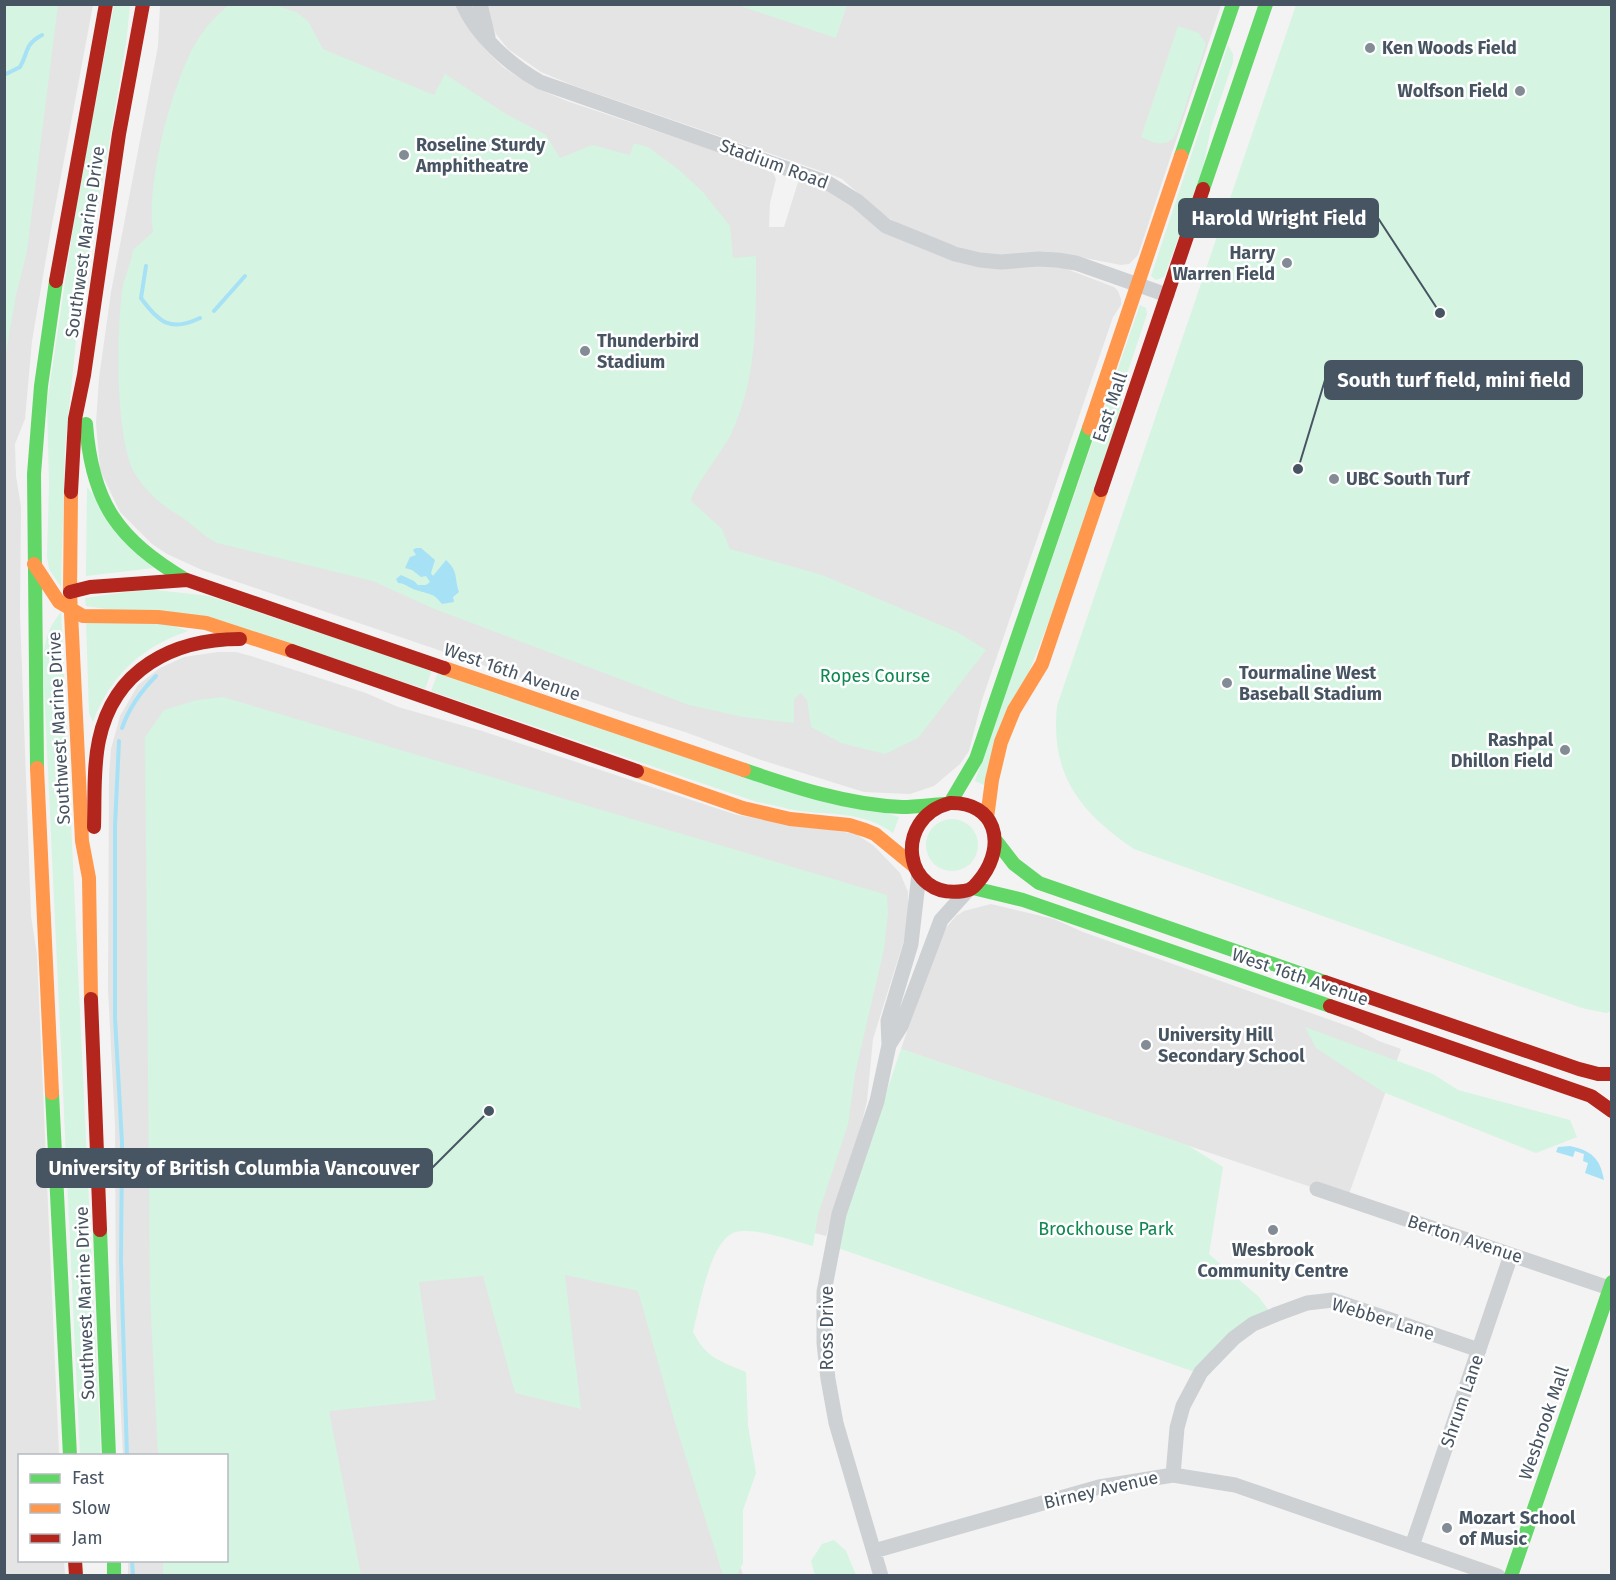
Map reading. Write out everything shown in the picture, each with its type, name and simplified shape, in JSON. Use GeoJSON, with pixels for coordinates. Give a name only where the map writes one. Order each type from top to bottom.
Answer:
{"type":"FeatureCollection","features":[{"type":"Feature","properties":{"kind":"main road","name":"Southwest Marine Drive"},"geometry":{"type":"LineString","coordinates":[[70,1454],[37,803],[33,563],[34,474],[41,386],[50,316],[106,4]]}},
{"type":"Feature","properties":{"kind":"main road","name":"Southwest Marine Drive"},"geometry":{"type":"LineString","coordinates":[[109,1454],[92,1050],[89,878],[82,842],[70,592],[70,505],[75,430],[119,134],[143,4]]}},
{"type":"Feature","properties":{"kind":"main road","name":"East Mall"},"geometry":{"type":"LineString","coordinates":[[947,803],[976,759],[1233,4]]}},
{"type":"Feature","properties":{"kind":"main road","name":"East Mall"},"geometry":{"type":"LineString","coordinates":[[987,818],[990,787],[998,753],[1011,716],[1042,664],[1266,4]]}},
{"type":"Feature","properties":{"kind":"main road"},"geometry":{"type":"LineString","coordinates":[[84,375],[88,457],[92,476],[106,510],[134,544],[151,559],[187,580]]}},
{"type":"Feature","properties":{"kind":"main road"},"geometry":{"type":"LineString","coordinates":[[33,563],[54,610]]}},
{"type":"Feature","properties":{"kind":"main road","name":"West 16th Avenue"},"geometry":{"type":"LineString","coordinates":[[70,592],[90,587],[187,580],[788,785],[862,803],[903,807],[947,803]]}},
{"type":"Feature","properties":{"kind":"main road"},"geometry":{"type":"LineString","coordinates":[[34,641],[54,610],[70,592]]}},
{"type":"Feature","properties":{"kind":"main road"},"geometry":{"type":"LineString","coordinates":[[54,610],[72,611],[83,616],[158,617],[189,620],[225,628],[743,808],[790,819],[849,825],[865,830],[874,834],[916,870],[926,883],[938,889],[970,889],[988,869],[997,842],[987,818],[969,805],[947,803],[929,812],[922,818],[914,834],[911,849],[916,870]]}},
{"type":"Feature","properties":{"kind":"main road"},"geometry":{"type":"LineString","coordinates":[[89,878],[94,838],[97,753],[101,729],[118,695],[140,669],[169,651],[219,639],[256,639]]}},
{"type":"Feature","properties":{"kind":"main road","name":"West 16th Avenue"},"geometry":{"type":"LineString","coordinates":[[997,842],[1014,864],[1039,883],[1557,1062],[1598,1074],[1611,1074]]}},
{"type":"Feature","properties":{"kind":"main road","name":"West 16th Avenue"},"geometry":{"type":"LineString","coordinates":[[970,889],[1043,907],[1591,1096],[1611,1111]]}},
{"type":"Feature","properties":{"kind":"main road","name":"Wesbrook Mall"},"geometry":{"type":"LineString","coordinates":[[1510,1575],[1611,1286]]}},
{"type":"Feature","properties":{"kind":"street","name":"Stadium Road"},"geometry":{"type":"LineString","coordinates":[[463,4],[476,26],[513,65],[540,82],[828,183],[857,201],[885,226],[955,254],[980,261],[1038,259],[1076,263],[1167,295]]}},
{"type":"Feature","properties":{"kind":"street","name":"Stadium Road"},"geometry":{"type":"LineString","coordinates":[[480,4],[489,40]]}},
{"type":"Feature","properties":{"kind":"street","name":"Ross Drive"},"geometry":{"type":"LineString","coordinates":[[880,1575],[836,1423],[824,1343],[824,1292],[839,1214],[877,1101],[889,1045],[888,1021],[912,944],[916,870]]}},
{"type":"Feature","properties":{"kind":"street","name":"Ross Drive"},"geometry":{"type":"LineString","coordinates":[[889,1045],[901,1026],[941,920],[970,889]]}},
{"type":"Feature","properties":{"kind":"street","name":"Berton Avenue"},"geometry":{"type":"LineString","coordinates":[[1317,1189],[1512,1256],[1611,1286]]}},
{"type":"Feature","properties":{"kind":"street","name":"Shrum Lane"},"geometry":{"type":"LineString","coordinates":[[1412,1546],[1512,1256]]}},
{"type":"Feature","properties":{"kind":"street","name":"Webber Lane"},"geometry":{"type":"LineString","coordinates":[[1173,1474],[1177,1428],[1183,1406],[1201,1372],[1234,1338],[1253,1324],[1277,1314],[1307,1303],[1333,1300],[1479,1350]]}},
{"type":"Feature","properties":{"kind":"street","name":"Birney Avenue"},"geometry":{"type":"LineString","coordinates":[[874,1551],[1099,1487],[1173,1474],[1235,1485],[1498,1575]]}},
{"type":"Feature","properties":{"kind":"shaded area"},"geometry":{"type":"Polygon","coordinates":[[[459,4],[481,44],[503,67],[533,87],[567,101],[772,170],[776,179],[770,203],[769,227],[784,227],[799,179],[835,192],[887,233],[1035,265],[1064,268],[1114,287],[1118,291],[1121,305],[1113,317],[982,700],[969,751],[960,764],[934,786],[910,794],[864,792],[761,760],[685,732],[202,570],[167,554],[152,544],[120,512],[100,470],[96,423],[99,378],[111,292],[158,46],[160,5],[459,4]]]}},
{"type":"Feature","properties":{"kind":"shaded area"},"geometry":{"type":"Polygon","coordinates":[[[5,5],[93,5],[32,341],[25,419],[15,444],[16,476],[21,507],[20,614],[31,916],[37,955],[59,1454],[18,1454],[18,1562],[64,1562],[65,1575],[5,1576],[5,5]]]}},
{"type":"Feature","properties":{"kind":"shaded area"},"geometry":{"type":"Polygon","coordinates":[[[483,5],[1221,5],[1138,255],[1129,264],[1121,265],[1059,253],[995,256],[912,232],[882,214],[842,179],[572,85],[541,72],[508,49],[496,34],[483,5]]]}},
{"type":"Feature","properties":{"kind":"shaded area"},"geometry":{"type":"Polygon","coordinates":[[[236,652],[366,693],[398,707],[482,731],[737,815],[856,834],[874,846],[900,873],[908,892],[908,916],[904,940],[873,1039],[867,1101],[862,1122],[826,1236],[707,1205],[673,1349],[743,1575],[128,1575],[128,1562],[228,1562],[228,1454],[123,1454],[116,1311],[115,1125],[108,989],[109,775],[111,749],[120,716],[138,685],[160,668],[184,657],[236,652]]]}},
{"type":"Feature","properties":{"kind":"shaded area","name":"University Hill Secondary School"},"geometry":{"type":"Polygon","coordinates":[[[991,904],[1054,919],[1083,932],[1353,1028],[1401,1049],[1349,1194],[1317,1189],[901,1049],[937,945],[945,929],[956,916],[964,911],[991,904]]]}},
{"type":"Feature","properties":{"kind":"green space"},"geometry":{"type":"Polygon","coordinates":[[[5,4],[58,5],[27,251],[16,295],[5,358],[5,4]]]}},
{"type":"Feature","properties":{"kind":"green space"},"geometry":{"type":"Polygon","coordinates":[[[114,5],[130,5],[126,44],[77,331],[65,448],[61,587],[49,569],[47,556],[49,484],[47,403],[79,188],[114,5]]]}},
{"type":"Feature","properties":{"kind":"green space","name":"Ropes Course"},"geometry":{"type":"Polygon","coordinates":[[[228,5],[275,5],[296,12],[308,21],[323,49],[434,95],[445,74],[506,114],[546,135],[560,158],[592,145],[630,155],[634,143],[648,147],[678,169],[703,192],[730,226],[733,258],[756,256],[755,324],[751,368],[740,412],[731,434],[697,487],[691,501],[722,529],[730,549],[822,575],[957,632],[986,650],[918,738],[885,754],[841,743],[811,727],[807,700],[801,693],[794,699],[794,723],[743,717],[689,705],[432,608],[373,581],[217,543],[167,508],[149,492],[134,472],[123,434],[118,353],[123,285],[133,250],[153,232],[153,187],[158,159],[172,100],[182,73],[203,32],[228,5]]]}},
{"type":"Feature","properties":{"kind":"green space"},"geometry":{"type":"Polygon","coordinates":[[[737,5],[847,5],[836,38],[737,5]]]}},
{"type":"Feature","properties":{"kind":"green space"},"geometry":{"type":"Polygon","coordinates":[[[1296,5],[1611,5],[1612,1011],[1606,1013],[1582,1008],[1134,849],[1098,821],[1084,806],[1064,772],[1058,752],[1057,706],[1296,5]]]}},
{"type":"Feature","properties":{"kind":"green space"},"geometry":{"type":"Polygon","coordinates":[[[1178,26],[1199,33],[1206,44],[1176,134],[1169,142],[1155,143],[1141,137],[1178,26]]]}},
{"type":"Feature","properties":{"kind":"green space"},"geometry":{"type":"Polygon","coordinates":[[[1228,45],[1233,54],[1233,62],[1211,127],[1202,173],[1164,277],[1156,280],[1151,276],[1228,45]]]}},
{"type":"Feature","properties":{"kind":"green space"},"geometry":{"type":"Polygon","coordinates":[[[1140,305],[1146,308],[1147,314],[1123,386],[1120,413],[1052,614],[984,785],[975,781],[1140,305]]]}},
{"type":"Feature","properties":{"kind":"green space"},"geometry":{"type":"Polygon","coordinates":[[[87,487],[154,568],[86,576],[87,487]]]}},
{"type":"Feature","properties":{"kind":"green space"},"geometry":{"type":"Polygon","coordinates":[[[147,589],[209,596],[432,670],[425,689],[252,631],[86,606],[85,598],[147,589]]]}},
{"type":"Feature","properties":{"kind":"green space"},"geometry":{"type":"Polygon","coordinates":[[[61,612],[101,1454],[80,1454],[43,664],[47,636],[61,612]]]}},
{"type":"Feature","properties":{"kind":"green space"},"geometry":{"type":"Polygon","coordinates":[[[86,620],[158,620],[188,631],[156,646],[129,665],[108,691],[93,722],[89,713],[86,620]]]}},
{"type":"Feature","properties":{"kind":"green space"},"geometry":{"type":"Polygon","coordinates":[[[438,672],[899,817],[893,833],[857,817],[794,810],[757,802],[431,691],[438,672]]]}},
{"type":"Feature","properties":{"kind":"green space"},"geometry":{"type":"Polygon","coordinates":[[[223,697],[887,895],[888,913],[884,949],[855,1074],[848,1125],[818,1215],[813,1246],[753,1231],[736,1232],[727,1237],[719,1247],[707,1276],[693,1332],[703,1348],[715,1358],[746,1372],[748,1426],[756,1473],[743,1510],[743,1563],[737,1575],[723,1575],[675,1423],[638,1291],[565,1275],[581,1409],[515,1393],[483,1276],[419,1282],[436,1400],[329,1411],[361,1575],[163,1575],[163,1562],[228,1562],[228,1454],[158,1454],[150,1298],[145,737],[164,710],[197,700],[223,697]]]}},
{"type":"Feature","properties":{"kind":"green space"},"geometry":{"type":"Polygon","coordinates":[[[952,819],[966,823],[974,831],[978,845],[974,859],[966,867],[952,871],[938,867],[930,859],[926,845],[930,831],[938,823],[952,819]]]}},
{"type":"Feature","properties":{"kind":"green space"},"geometry":{"type":"Polygon","coordinates":[[[1305,1027],[1433,1074],[1458,1090],[1570,1120],[1577,1137],[1536,1153],[1383,1092],[1316,1048],[1305,1027]]]}},
{"type":"Feature","properties":{"kind":"green space","name":"Brockhouse Park"},"geometry":{"type":"Polygon","coordinates":[[[901,1049],[1187,1145],[1223,1167],[1209,1254],[1259,1297],[1269,1311],[1195,1372],[838,1248],[848,1206],[901,1049]]]}},
{"type":"Feature","properties":{"kind":"green space"},"geometry":{"type":"Polygon","coordinates":[[[834,1540],[846,1551],[856,1575],[815,1575],[811,1561],[822,1544],[834,1540]]]}},
{"type":"Feature","properties":{"kind":"water"},"geometry":{"type":"Polygon","coordinates":[[[421,548],[435,560],[431,573],[433,576],[446,560],[453,568],[459,592],[453,597],[454,602],[442,604],[434,596],[398,583],[396,579],[401,575],[418,585],[426,585],[430,582],[426,576],[421,577],[405,568],[410,557],[416,555],[413,550],[421,548]]]}},
{"type":"Feature","properties":{"kind":"water"},"geometry":{"type":"Polygon","coordinates":[[[1570,1146],[1584,1150],[1594,1157],[1600,1166],[1604,1180],[1585,1173],[1588,1163],[1583,1161],[1584,1154],[1575,1151],[1573,1157],[1556,1152],[1558,1147],[1570,1146]]]}},
{"type":"Feature","properties":{"kind":"waterway"},"geometry":{"type":"LineString","coordinates":[[4,75],[20,67],[30,45],[42,35]]}},
{"type":"Feature","properties":{"kind":"waterway"},"geometry":{"type":"LineString","coordinates":[[146,266],[141,298],[154,314],[166,323],[173,324],[200,318]]}},
{"type":"Feature","properties":{"kind":"waterway"},"geometry":{"type":"LineString","coordinates":[[214,311],[245,276]]}},
{"type":"Feature","properties":{"kind":"waterway"},"geometry":{"type":"LineString","coordinates":[[122,728],[136,700],[156,676]]}},
{"type":"Feature","properties":{"kind":"waterway"},"geometry":{"type":"LineString","coordinates":[[119,741],[115,826],[115,1018],[122,1143],[121,1261],[127,1454]]}},
{"type":"Feature","properties":{"kind":"waterway"},"geometry":{"type":"LineString","coordinates":[[132,1562],[133,1576]]}},
{"type":"Feature","properties":{"kind":"traffic: fast"},"geometry":{"type":"LineString","coordinates":[[1181,156],[1233,4]]}},
{"type":"Feature","properties":{"kind":"traffic: fast"},"geometry":{"type":"LineString","coordinates":[[1203,189],[1266,4]]}},
{"type":"Feature","properties":{"kind":"traffic: fast"},"geometry":{"type":"LineString","coordinates":[[37,768],[34,474],[41,386],[56,281]]}},
{"type":"Feature","properties":{"kind":"traffic: fast"},"geometry":{"type":"LineString","coordinates":[[86,424],[89,452],[95,476],[102,498],[113,517],[126,534],[143,550],[186,580]]}},
{"type":"Feature","properties":{"kind":"traffic: fast"},"geometry":{"type":"LineString","coordinates":[[950,803],[976,759],[1089,428]]}},
{"type":"Feature","properties":{"kind":"traffic: fast"},"geometry":{"type":"LineString","coordinates":[[744,770],[802,789],[862,803],[902,807],[944,804]]}},
{"type":"Feature","properties":{"kind":"traffic: fast"},"geometry":{"type":"LineString","coordinates":[[997,842],[1014,864],[1039,883],[1325,982]]}},
{"type":"Feature","properties":{"kind":"traffic: fast"},"geometry":{"type":"LineString","coordinates":[[973,888],[1023,900],[1330,1006]]}},
{"type":"Feature","properties":{"kind":"traffic: fast"},"geometry":{"type":"LineString","coordinates":[[52,1093],[70,1454]]}},
{"type":"Feature","properties":{"kind":"traffic: fast"},"geometry":{"type":"LineString","coordinates":[[100,1230],[109,1454]]}},
{"type":"Feature","properties":{"kind":"traffic: fast"},"geometry":{"type":"LineString","coordinates":[[1511,1576],[1612,1282]]}},
{"type":"Feature","properties":{"kind":"traffic: fast"},"geometry":{"type":"LineString","coordinates":[[114,1562],[114,1576]]}},
{"type":"Feature","properties":{"kind":"traffic: slow"},"geometry":{"type":"LineString","coordinates":[[1089,428],[1181,156]]}},
{"type":"Feature","properties":{"kind":"traffic: slow"},"geometry":{"type":"LineString","coordinates":[[987,818],[992,780],[1001,742],[1014,710],[1042,664],[1101,490]]}},
{"type":"Feature","properties":{"kind":"traffic: slow"},"geometry":{"type":"LineString","coordinates":[[71,492],[70,592],[82,841],[89,878],[91,999]]}},
{"type":"Feature","properties":{"kind":"traffic: slow"},"geometry":{"type":"LineString","coordinates":[[34,564],[59,602],[83,616],[158,617],[206,623],[292,651]]}},
{"type":"Feature","properties":{"kind":"traffic: slow"},"geometry":{"type":"LineString","coordinates":[[444,668],[744,770]]}},
{"type":"Feature","properties":{"kind":"traffic: slow"},"geometry":{"type":"LineString","coordinates":[[37,768],[52,1093]]}},
{"type":"Feature","properties":{"kind":"traffic: slow"},"geometry":{"type":"LineString","coordinates":[[637,771],[743,808],[790,819],[849,825],[865,830],[875,834],[914,866]]}},
{"type":"Feature","properties":{"kind":"traffic: jam"},"geometry":{"type":"LineString","coordinates":[[56,281],[106,4]]}},
{"type":"Feature","properties":{"kind":"traffic: jam"},"geometry":{"type":"LineString","coordinates":[[71,492],[75,419],[84,375],[119,134],[143,4]]}},
{"type":"Feature","properties":{"kind":"traffic: jam"},"geometry":{"type":"LineString","coordinates":[[1101,490],[1203,189]]}},
{"type":"Feature","properties":{"kind":"traffic: jam"},"geometry":{"type":"LineString","coordinates":[[70,592],[90,587],[187,580],[444,668]]}},
{"type":"Feature","properties":{"kind":"traffic: jam"},"geometry":{"type":"LineString","coordinates":[[94,827],[97,751],[107,715],[118,694],[150,663],[170,652],[215,640],[240,639]]}},
{"type":"Feature","properties":{"kind":"traffic: jam"},"geometry":{"type":"LineString","coordinates":[[292,651],[637,771]]}},
{"type":"Feature","properties":{"kind":"traffic: jam"},"geometry":{"type":"LineString","coordinates":[[950,803],[966,805],[987,817],[995,839],[994,851],[982,877],[972,888],[964,891],[944,891],[928,884],[917,872],[912,856],[913,840],[919,824],[931,811],[950,803]]}},
{"type":"Feature","properties":{"kind":"traffic: jam"},"geometry":{"type":"LineString","coordinates":[[1325,982],[1579,1069],[1598,1074],[1612,1074]]}},
{"type":"Feature","properties":{"kind":"traffic: jam"},"geometry":{"type":"LineString","coordinates":[[91,999],[100,1230]]}},
{"type":"Feature","properties":{"kind":"traffic: jam"},"geometry":{"type":"LineString","coordinates":[[1330,1006],[1591,1096],[1612,1111]]}},
{"type":"Feature","properties":{"kind":"traffic: jam"},"geometry":{"type":"LineString","coordinates":[[75,1562],[76,1576]]}},
{"type":"Feature","properties":{"kind":"place","name":"Ken Woods Field"},"geometry":{"type":"Point","coordinates":[1370,48]}},
{"type":"Feature","properties":{"kind":"place","name":"Wolfson Field"},"geometry":{"type":"Point","coordinates":[1520,91]}},
{"type":"Feature","properties":{"kind":"place","name":"Roseline Sturdy Amphitheatre"},"geometry":{"type":"Point","coordinates":[404,155]}},
{"type":"Feature","properties":{"kind":"place","name":"Harry Warren Field"},"geometry":{"type":"Point","coordinates":[1287,263]}},
{"type":"Feature","properties":{"kind":"place","name":"Harold Wright Field"},"geometry":{"type":"Point","coordinates":[1440,313]}},
{"type":"Feature","properties":{"kind":"place","name":"Thunderbird Stadium"},"geometry":{"type":"Point","coordinates":[585,351]}},
{"type":"Feature","properties":{"kind":"place","name":"South turf field, mini field"},"geometry":{"type":"Point","coordinates":[1298,469]}},
{"type":"Feature","properties":{"kind":"place","name":"UBC South Turf"},"geometry":{"type":"Point","coordinates":[1334,479]}},
{"type":"Feature","properties":{"kind":"place","name":"Tourmaline West Baseball Stadium"},"geometry":{"type":"Point","coordinates":[1227,683]}},
{"type":"Feature","properties":{"kind":"place","name":"Rashpal Dhillon Field"},"geometry":{"type":"Point","coordinates":[1565,750]}},
{"type":"Feature","properties":{"kind":"place","name":"University Hill Secondary School"},"geometry":{"type":"Point","coordinates":[1146,1045]}},
{"type":"Feature","properties":{"kind":"place","name":"University of British Columbia Vancouver"},"geometry":{"type":"Point","coordinates":[489,1111]}},
{"type":"Feature","properties":{"kind":"place","name":"Wesbrook Community Centre"},"geometry":{"type":"Point","coordinates":[1273,1230]}},
{"type":"Feature","properties":{"kind":"place","name":"Mozart School of Music"},"geometry":{"type":"Point","coordinates":[1447,1528]}}]}
